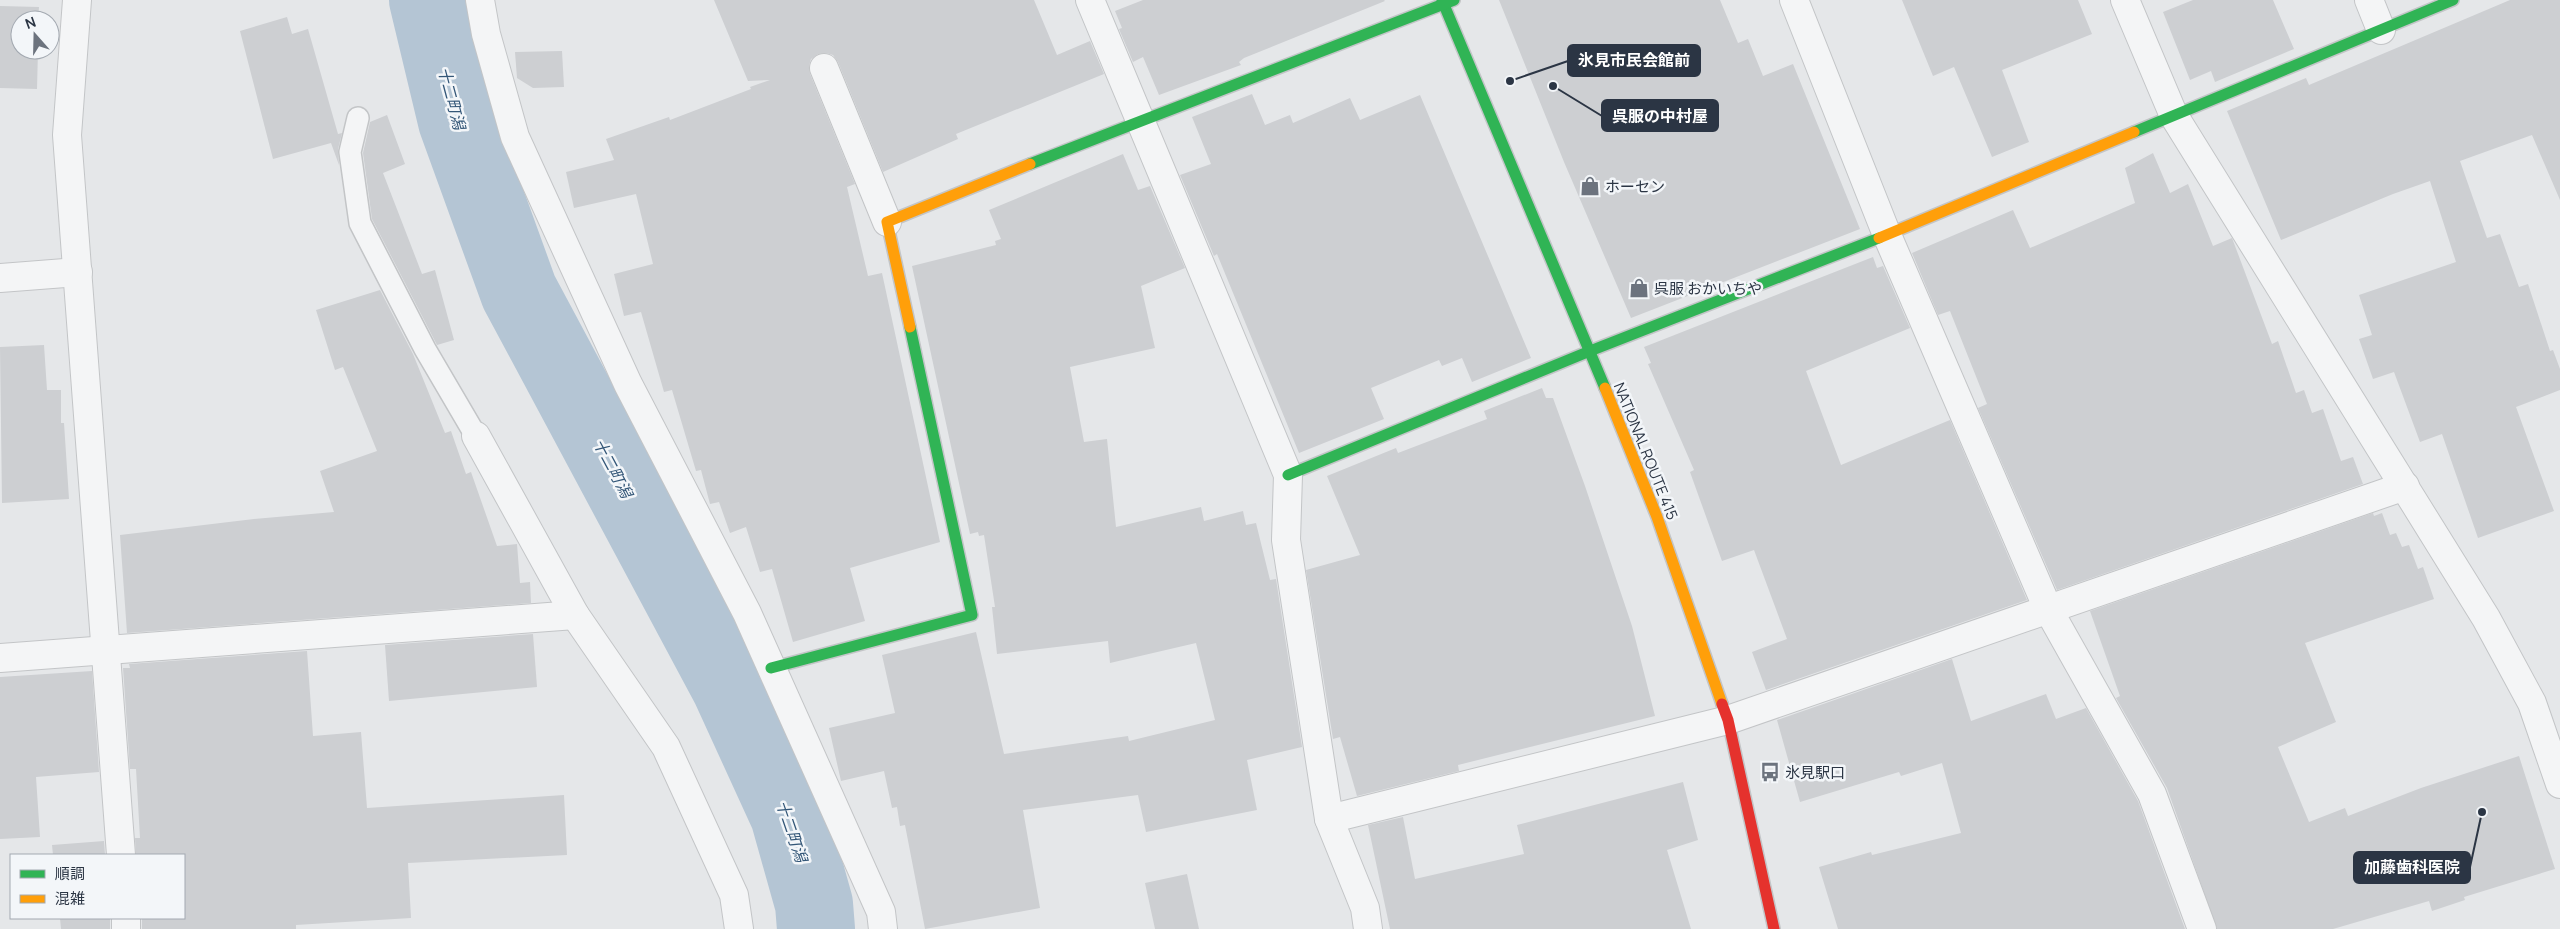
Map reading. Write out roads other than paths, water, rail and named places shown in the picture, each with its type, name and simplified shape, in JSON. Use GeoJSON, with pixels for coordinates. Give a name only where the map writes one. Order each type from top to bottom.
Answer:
{"type":"FeatureCollection","features":[{"type":"Feature","properties":{"kind":"main road"},"geometry":{"type":"LineString","coordinates":[[1288,475],[1590,351],[1887,235],[2454,0]]}},
{"type":"Feature","properties":{"kind":"main road"},"geometry":{"type":"LineString","coordinates":[[771,668],[972,615],[887,222],[1140,120],[1446,1]]}},
{"type":"Feature","properties":{"kind":"main road","name":"NATIONAL ROUTE 415"},"geometry":{"type":"LineString","coordinates":[[1446,1],[1656,517],[1728,720],[1774,929]]}},
{"type":"Feature","properties":{"kind":"street"},"geometry":{"type":"LineString","coordinates":[[77,0],[67,135],[121,854]]}},
{"type":"Feature","properties":{"kind":"street"},"geometry":{"type":"LineString","coordinates":[[480,0],[486,34],[515,137],[628,384],[747,613],[881,912],[883,929]]}},
{"type":"Feature","properties":{"kind":"street"},"geometry":{"type":"LineString","coordinates":[[1090,0],[1288,475],[1286,540],[1328,819],[1364,908],[1368,929]]}},
{"type":"Feature","properties":{"kind":"street"},"geometry":{"type":"LineString","coordinates":[[1794,0],[1887,235],[2048,609],[2152,794],[2202,929]]}},
{"type":"Feature","properties":{"kind":"street"},"geometry":{"type":"LineString","coordinates":[[2125,0],[2174,116],[2406,486],[2486,618],[2532,703],[2560,784]]}},
{"type":"Feature","properties":{"kind":"street"},"geometry":{"type":"LineString","coordinates":[[2369,0],[2381,30]]}},
{"type":"Feature","properties":{"kind":"street"},"geometry":{"type":"LineString","coordinates":[[824,68],[887,222]]}},
{"type":"Feature","properties":{"kind":"street"},"geometry":{"type":"LineString","coordinates":[[0,278],[78,272]]}},
{"type":"Feature","properties":{"kind":"street"},"geometry":{"type":"LineString","coordinates":[[476,436],[574,614],[666,747],[734,895],[739,929]]}},
{"type":"Feature","properties":{"kind":"street"},"geometry":{"type":"LineString","coordinates":[[1328,819],[1728,720],[2406,486]]}},
{"type":"Feature","properties":{"kind":"street"},"geometry":{"type":"LineString","coordinates":[[0,658],[574,614]]}},
{"type":"Feature","properties":{"kind":"lane"},"geometry":{"type":"LineString","coordinates":[[358,118],[350,152],[360,223],[424,349],[476,436]]}},
{"type":"Feature","properties":{"kind":"waterway","name":"十二町潟"},"geometry":{"type":"LineString","coordinates":[[428,0],[457,121],[519,292],[730,686],[789,815],[814,904],[816,929]]}},
{"type":"Feature","properties":{"kind":"place","name":"氷見市民会館前"},"geometry":{"type":"Point","coordinates":[1510,81]}},
{"type":"Feature","properties":{"kind":"place","name":"呉服の中村屋"},"geometry":{"type":"Point","coordinates":[1553,86]}},
{"type":"Feature","properties":{"kind":"place","name":"ホーセン"},"geometry":{"type":"Point","coordinates":[1590,186]}},
{"type":"Feature","properties":{"kind":"place","name":"呉服 おかいちや"},"geometry":{"type":"Point","coordinates":[1639,288]}},
{"type":"Feature","properties":{"kind":"place","name":"氷見駅口"},"geometry":{"type":"Point","coordinates":[1770,772]}},
{"type":"Feature","properties":{"kind":"place","name":"加藤歯科医院"},"geometry":{"type":"Point","coordinates":[2482,812]}}]}
